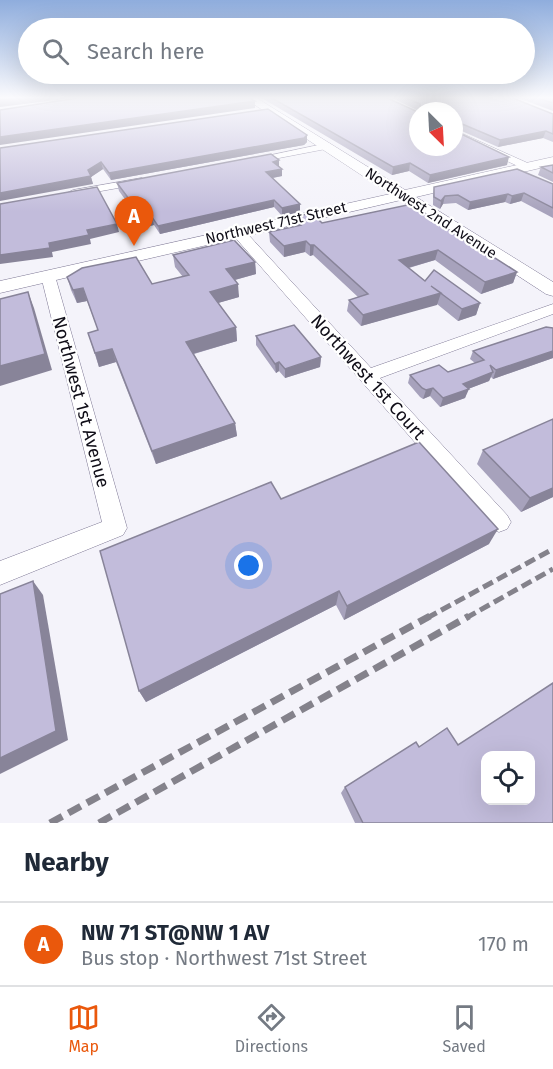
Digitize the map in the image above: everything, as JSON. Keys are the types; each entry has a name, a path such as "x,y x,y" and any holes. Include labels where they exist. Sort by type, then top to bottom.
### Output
{"street":[{"name":"Northwest 2nd Avenue","path":"309,135 553,290"},
{"path":"463,138 521,168 537,180"},
{"path":"234,164 328,146"},
{"name":"Northwest 71st Street","path":"0,287 553,161"},
{"path":"58,196 152,179"},
{"name":"Northwest 1st Court","path":"238,232 499,522"},
{"name":"Northwest 1st Avenue","path":"0,573 115,528 48,276"},
{"path":"366,376 553,309"}],"building":[{"path":"87,135 307,135 304,138 109,173 101,162 88,170 91,176 0,193 0,148"},
{"path":"337,135 409,135 409,156 463,156 464,135 509,157 430,175 410,163 393,167"},
{"path":"489,135 523,135 500,140"},
{"path":"271,154 279,160 273,162 282,169 266,172 300,204 282,208 274,200 158,226 152,217 144,219 117,183"},
{"path":"553,165 553,173 541,167"},
{"path":"517,169 553,184 553,208 524,193 470,202 458,195 445,196 441,201 434,197 434,187"},
{"path":"97,187 117,224 87,230 89,235 49,243 50,248 0,255 0,204"},
{"path":"412,204 488,257 492,256 517,272 485,282 438,250 399,260 425,281 434,270 480,303 462,309 441,293 363,315 349,300 368,294 314,245 306,241 284,246 269,232 301,225 293,217 312,213 322,223"},
{"path":"234,240 255,262 226,269 238,284 210,292 236,327 186,342 235,423 152,451 112,349 95,353 88,333 98,330 83,288 73,290 67,277 82,268 136,257 152,284 189,275 173,255"},
{"path":"28,292 45,354 0,366 0,299"},
{"path":"294,325 321,357 285,369 279,362 275,364 256,336"},
{"path":"546,327 553,328 553,351 496,370 490,365 493,372 463,384 469,389 443,398 433,388 426,390 422,388 410,375 439,365 448,372 484,360 473,351"},
{"path":"553,419 553,488 530,498 483,450"},
{"path":"419,442 498,529 347,606 339,591 139,691 100,551 271,482 281,499"},
{"path":"33,581 56,731 0,758 0,594"},
{"path":"553,683 553,823 363,823 345,787 416,742 419,747 447,728 458,745"}],"railway":[{"path":"427,618 553,549"},
{"path":"466,618 553,569"},
{"path":"50,823 430,616"},
{"path":"99,823 469,616"}],"place":[{"name":"NW 71 ST@NW 1 AV","path":"134,246"}]}
